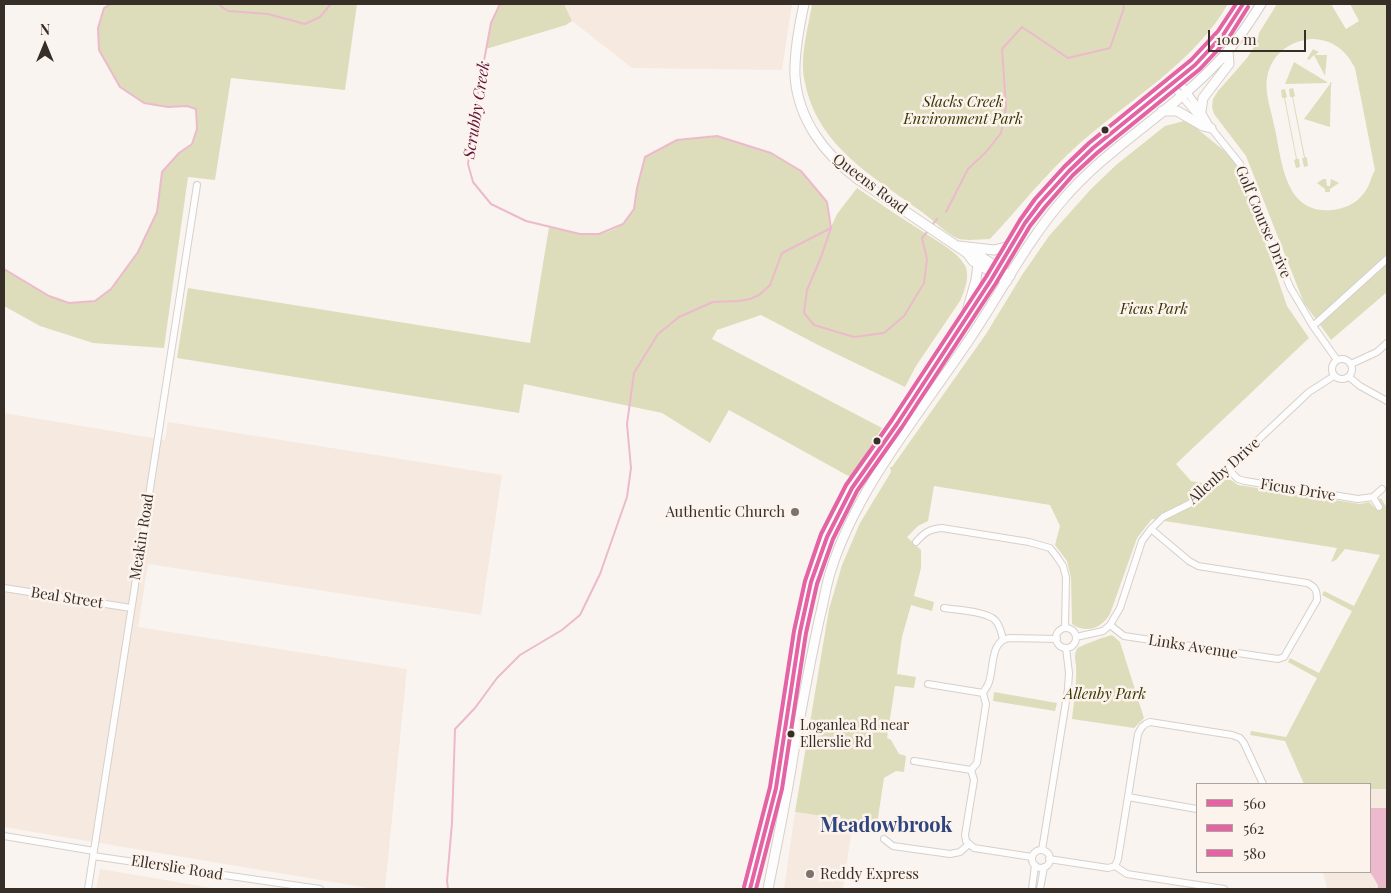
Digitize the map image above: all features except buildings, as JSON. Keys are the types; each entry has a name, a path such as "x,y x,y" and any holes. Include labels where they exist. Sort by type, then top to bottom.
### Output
{"main road":[{"name":"Queens Road","path":"804,4 796,52 795,76 805,117 824,148 843,168 947,238 967,253 973,261 996,270"},
{"path":"750,889 776,788 800,632 811,582 818,559 836,517 852,488 897,424 1010,246 1040,203 1093,148 1175,82 1210,50 1232,22 1243,4"},
{"path":"768,889 811,658 830,572 847,529 882,468 965,346 1035,236 1063,199 1102,161 1208,73 1245,29 1260,4"},
{"path":"1201,111 1203,98 1229,64 1228,51"},
{"path":"1162,112 1178,111 1204,126 1209,125"},
{"path":"956,245 994,250 1010,246"},
{"name":"Queens Road","path":"967,253 978,254 1008,278"},
{"path":"965,318 976,283 978,264"}],"street":[{"name":"Golf Course Drive","path":"1175,82 1201,111 1209,125 1240,164 1290,287 1313,326 1337,360"},
{"name":"Golf Course Drive","path":"1184,93 1199,117 1209,125"},
{"name":"Meakin Road","path":"88,889 197,184"},
{"path":"1313,326 1387,259"},
{"path":"1351,364 1377,352 1387,343"},
{"path":"1337,360 1346,360 1351,364 1352,371 1349,377 1343,380 1334,376 1332,367 1337,360"},
{"name":"Allenby Drive","path":"1110,626 1120,608 1142,541 1151,528 1163,517 1191,503 1309,392 1334,376"},
{"path":"1349,377 1360,386 1387,401"},
{"name":"Ficus Drive","path":"1228,469 1238,479 1244,481 1358,499 1373,497"},
{"path":"1379,507 1373,497 1382,489"},
{"path":"916,542 925,532 932,528 942,528 1042,544 1050,548 1060,562 1066,577 1065,628"},
{"name":"Links Avenue","path":"1110,626 1124,636 1278,659 1284,657 1317,600 1316,590 1307,583 1198,566 1188,561 1151,528"},
{"name":"Beal Street","path":"4,588 131,608"},
{"path":"944,608 986,615 994,619 999,625 1003,639"},
{"path":"1076,637 1103,631 1110,626"},
{"path":"1065,628 1074,631 1076,637 1072,646 1066,648 1059,644 1057,639 1058,633 1065,628"},
{"path":"970,770 977,763 986,704 983,693 989,684 996,647 1003,639 1057,639"},
{"path":"1042,850 1068,689 1069,673 1066,648"},
{"path":"928,684 983,693"},
{"path":"1115,866 1118,859 1138,734 1145,723 1150,722 1196,729 1240,738 1263,783"},
{"path":"914,761 970,770"},
{"path":"970,770 974,780 965,835 966,841 974,848 1032,857"},
{"path":"1128,797 1196,808"},
{"name":"Ellerslie Road","path":"4,836 93,853 318,889"},
{"path":"884,839 893,846 950,854 960,852 969,844"},
{"path":"1032,889 1035,865 1032,857 1034,852 1042,850 1048,854 1050,859"},
{"path":"1050,859 1108,868 1115,866 1127,874 1224,889"},
{"path":"1040,889 1044,867 1050,859"},
{"path":"1035,865 1044,867"}],"shaded area":[{"path":"564,4 792,4 782,70 632,68 572,21"},
{"path":"4,413 165,440 168,422 502,475 481,615 148,564 138,627 407,669 385,889 374,889 4,827"},
{"path":"1371,789 1387,789 1387,889 1327,889 1323,873 1371,873"},
{"path":"1371,808 1387,808 1387,889 1378,889 1378,885 1371,873"},
{"path":"795,812 853,821 843,889 784,889"},
{"path":"100,869 218,889 96,889"}],"green space":[{"path":"111,4 357,4 345,90 231,78 215,180 188,177 164,348 93,343 40,326 4,306 4,269 49,296 69,303 95,301 111,289 138,252 157,212 162,172 179,153 192,144 197,129 196,109 187,106 168,107 144,103 120,87 99,50 98,28 104,8"},
{"path":"500,4 564,4 572,21 566,25 486,49 491,23"},
{"name":"Slacks Creek Environment Park","path":"812,4 1228,4 1214,25 1179,63 1067,155 990,239 970,240 959,239 951,235 867,173 835,143 822,125 812,105 803,73 805,44"},
{"path":"1277,4 1331,4 1346,29 1359,21 1350,4 1387,4 1387,292 1331,340 1304,303 1246,156 1214,114 1212,107 1213,99 1218,91 1247,58 1257,42 1259,33","holes":["1313,39 1327,41 1338,47 1355,68 1375,170 1361,197 1345,207 1331,210 1316,209 1304,204 1295,195 1288,183 1280,156 1268,101 1267,87 1268,73 1279,53 1298,42"]},
{"path":"1313,49 1319,52 1315,55 1327,55 1325,76 1314,55 1309,60 1307,59"},
{"path":"1294,62 1327,82 1327,83 1285,84"},
{"path":"1330,82 1332,83 1330,127 1304,119 1330,84"},
{"path":"1293,88 1295,96 1293,97 1305,157 1307,158 1308,166 1304,167 1302,158 1304,158 1292,97 1290,97 1289,89"},
{"path":"1285,89 1287,97 1285,98 1297,159 1299,159 1300,167 1296,168 1294,160 1296,159 1284,98 1282,98 1281,90"},
{"name":"Ficus Park","path":"1184,121 1190,123 1232,157 1244,181 1287,306 1309,338 1176,464 1191,481 1219,486 1225,480 1231,480 1238,485 1360,504 1369,502 1376,509 1381,506 1378,500 1381,498 1387,508 1387,789 1371,789 1371,783 1304,783 1285,741 1250,735 1251,731 1286,737 1317,678 1288,662 1290,658 1319,673 1352,611 1322,595 1324,591 1354,606 1380,555 1345,549 1336,560 1331,562 1337,548 1152,519 1137,538 1107,619 1098,626 1083,629 1072,624 1071,578 1067,561 1055,545 1060,526 1050,505 934,486 928,521 918,526 907,537 921,550 921,568 914,596 934,602 932,611 911,605 902,637 897,674 916,677 914,688 895,686 887,738 891,740 899,754 906,756 904,772 896,771 884,778 877,824 795,812 829,609 842,565 860,523 891,472 890,467 892,467 986,334 1022,275 1049,236 1091,189 1116,165 1165,126"},
{"path":"717,136 771,153 801,171 827,202 831,227 837,214 857,188 948,248 961,260 966,268 966,282 960,301 916,366 905,387 761,315 717,330 712,339 882,428 852,478 729,410 710,443 662,413 524,384 519,413 177,358 188,288 530,343 549,227 584,234 606,232 616,228 625,221 633,210 645,157 677,140"},
{"path":"1326,179 1327,186 1330,186 1331,179 1339,183 1330,189 1330,192 1325,192 1325,189 1317,183"},
{"name":"Allenby Park","path":"1112,635 1120,642 1144,718 1134,728 1072,719 1076,685 1076,651 1082,646"},
{"path":"994,692 1057,703 1055,711 993,701"}],"waterway":[{"name":"Scrubby Creek","path":"4,269 49,296 69,303 95,301 111,289 138,252 157,212 162,172 179,153 192,144 197,129 196,109 187,106 168,107 144,103 120,87 99,50 98,28 104,8 111,4"},
{"name":"Scrubby Creek","path":"218,4 228,11 268,14 305,24 320,17 331,4"},
{"name":"Scrubby Creek","path":"500,4 491,23 478,93 468,164 473,182 491,204 526,221 580,234 599,234 623,224 634,209 645,157 677,140 717,136 771,153 801,171 827,202 831,228 807,290 804,313 814,325 854,337 884,333 904,316 924,283 927,259 922,238 928,231"},
{"name":"Scrubby Creek","path":"946,212 968,169 986,152 1001,133 1006,107 1002,49 1022,27 1068,58 1110,48 1124,8 1123,4"},
{"name":"Scrubby Creek","path":"932,225 937,219"},
{"path":"448,889 455,729 475,708 497,678 520,655 562,630 580,615 600,574 627,497 631,468 627,424 634,373 658,334 679,317 713,302 738,301 759,295 770,285 782,253 831,228"}],"transit line":[{"name":"580","path":"744,887 770,787 794,631 805,581 821,534 846,485 892,420 1035,199 1089,143 1191,60 1218,31 1236,4"},
{"name":"560","path":"750,889 776,788 800,632 811,582 827,537 852,488 897,424 991,280 1025,223 1040,203 1093,148 1195,65 1223,35 1243,4"},
{"name":"562","path":"756,889 782,789 806,633 817,584 833,539 857,491 902,427 996,283 1030,226 1045,207 1073,175 1097,153 1200,69 1228,39 1248,7"}],"place":[{"name":"Authentic Church","path":"795,512"},
{"name":"Loganlea Rd near Ellerslie Rd","path":"791,734"},
{"name":"Reddy Express","path":"810,874"}],"district":[{"name":"Meadowbrook","path":"886,826"}]}
